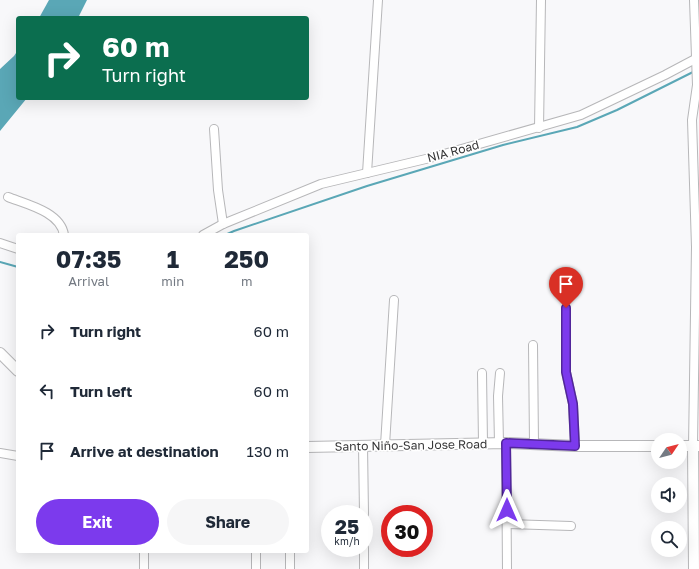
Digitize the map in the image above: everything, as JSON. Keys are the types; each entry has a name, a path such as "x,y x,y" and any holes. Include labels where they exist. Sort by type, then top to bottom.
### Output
{"main road":[{"path":"0,352 16,369"},
{"name":"Santo Niño-San Jose Road","path":"309,447 483,443 575,446 651,446"},
{"path":"696,446 696,566"}],"street":[{"path":"367,173 373,99 378,0"},
{"path":"539,128 541,0"},
{"path":"694,0 697,58 697,92 692,120 696,247 696,446"},
{"name":"NIA Road","path":"207,233 223,224 321,184 430,158 539,128 597,109 697,58"},
{"path":"214,129 217,177 223,224"},
{"path":"8,197 49,214 58,221 64,233"},
{"path":"0,243 16,248"},
{"path":"385,445 394,300"},
{"path":"566,308 566,372 573,404 575,446"},
{"path":"533,345 534,444"},
{"path":"482,373 483,443"},
{"path":"500,373 498,396 503,443 507,524 507,569"},
{"path":"363,445 364,505"},
{"path":"0,453 16,456"},
{"path":"507,524 571,526"},
{"path":"144,553 144,569"},
{"path":"256,553 256,569"},
{"path":"290,553 290,569"},
{"path":"364,557 364,569"}],"water":[{"path":"49,0 87,0 79,16 40,16"},
{"path":"16,53 16,100 25,100 0,131 0,69"}],"waterway":[{"path":"230,233 367,186 503,145 577,127 617,110 693,72"},
{"path":"0,262 16,266"}],"route":[{"path":"507,510 506,443 575,446 573,404 566,372 566,308"}]}
